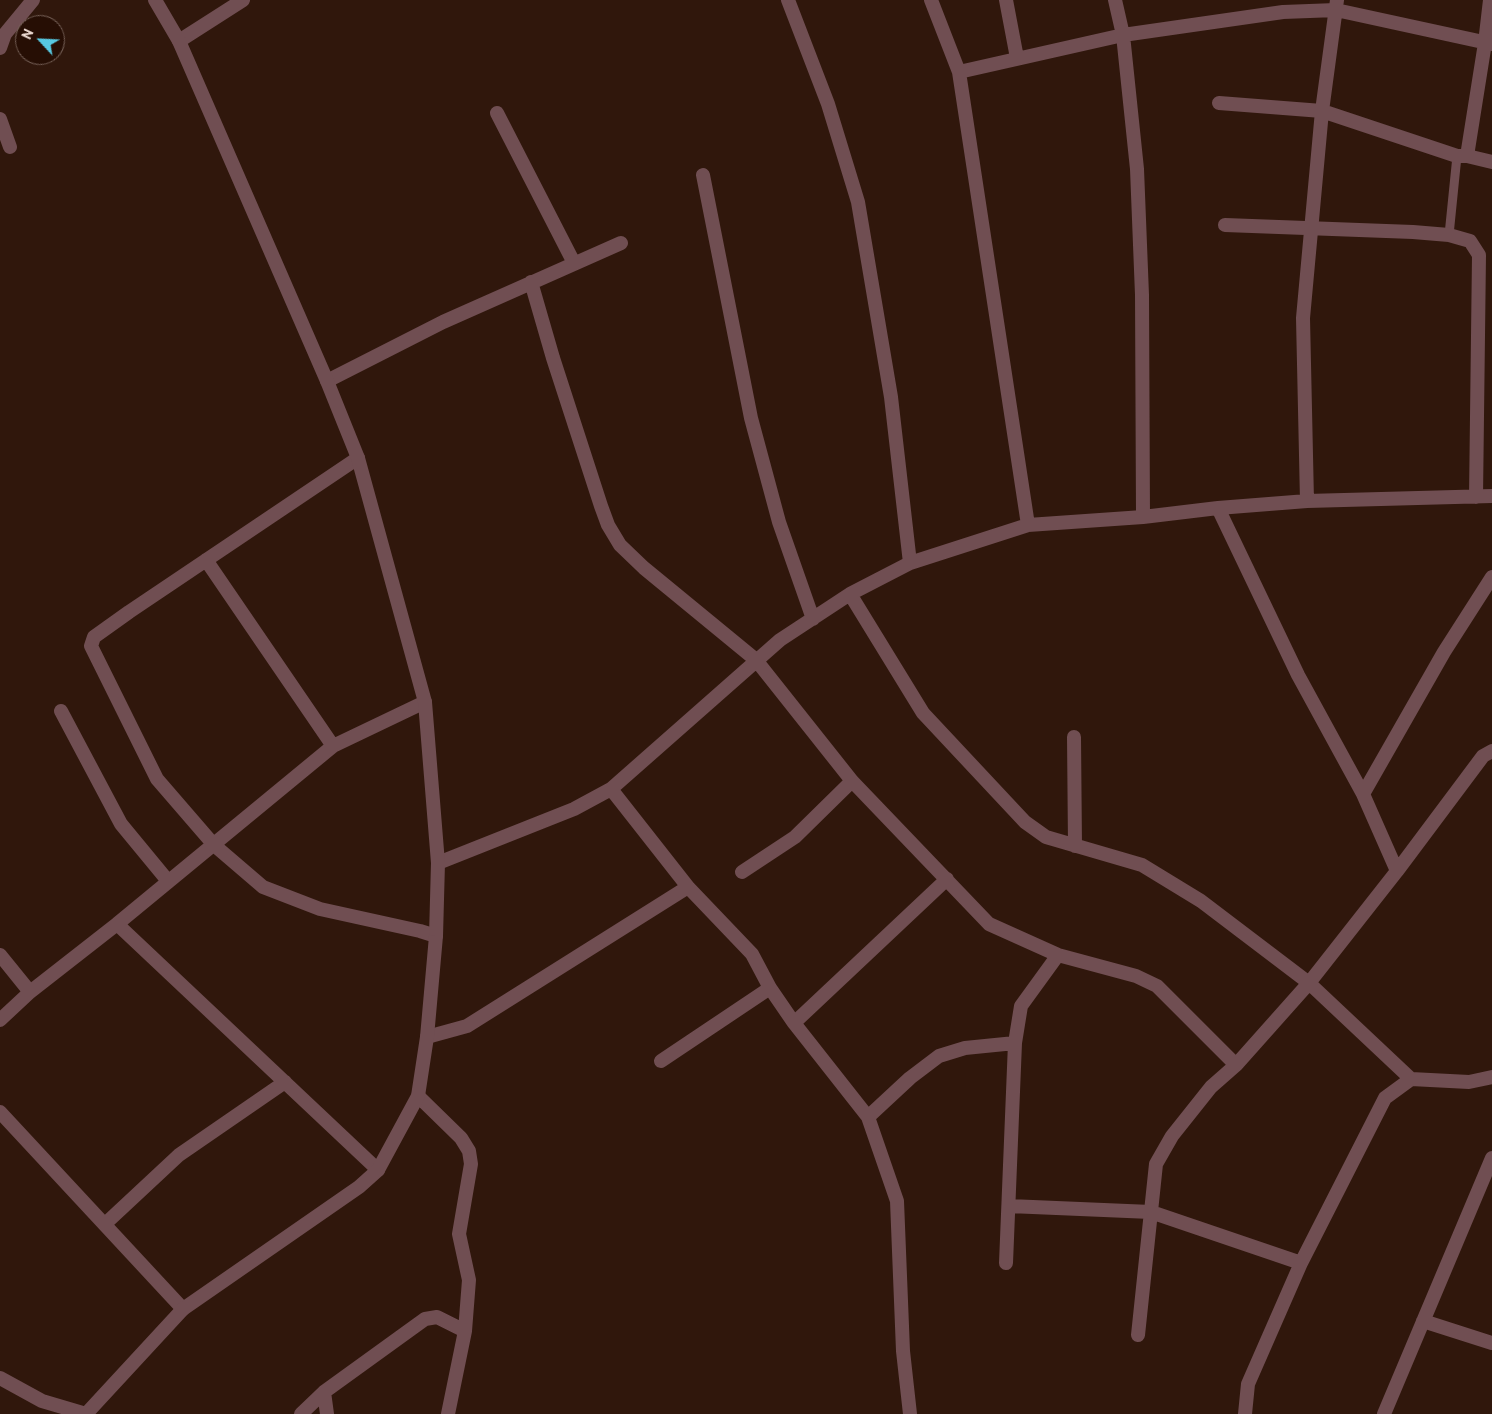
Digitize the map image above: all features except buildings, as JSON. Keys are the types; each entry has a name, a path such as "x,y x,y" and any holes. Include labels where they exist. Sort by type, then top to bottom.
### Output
{"street":[{"path":"0,48 3,34 32,0"},
{"path":"0,1378 42,1401 86,1414 183,1309 359,1187 378,1170 418,1096 426,1037 436,936 438,863 424,702 358,458 327,381 179,41 155,0"},
{"path":"179,41 243,0"},
{"path":"788,0 828,104 858,202 891,397 910,563"},
{"path":"931,0 959,72 1028,525"},
{"path":"1006,0 1017,58"},
{"path":"1116,0 1123,35 1137,169 1142,295 1143,517"},
{"path":"1462,156 1489,44 1490,0"},
{"path":"959,72 1123,35 1337,5 1489,44"},
{"path":"1307,501 1303,318 1322,111 1337,5"},
{"path":"1219,103 1322,111 1462,156 1492,162"},
{"path":"497,113 574,264"},
{"path":"0,119 10,147"},
{"path":"703,175 751,418 779,522 813,619"},
{"path":"1225,225 1413,232 1449,235 1470,241 1480,255 1476,497"},
{"path":"327,381 443,322 620,243"},
{"path":"531,282 553,358 601,506 608,525 620,545 644,568 756,660 852,781 989,924 1058,955 1136,976 1157,986 1236,1065"},
{"path":"358,458 94,637 91,646 157,779 214,845 263,887 320,909 436,936"},
{"path":"438,863 574,809 611,789 780,640 850,594 910,563 1028,525 1143,517 1218,508 1307,501 1492,496"},
{"path":"1218,508 1298,675 1363,794 1397,871"},
{"path":"206,560 333,746"},
{"path":"1363,794 1444,652 1492,577"},
{"path":"850,594 923,713 1025,822 1046,838 1142,864 1201,901 1309,983 1411,1080"},
{"path":"0,1020 30,992 117,924 333,746 424,702"},
{"path":"61,712 121,824 168,881"},
{"path":"1074,737 1075,846"},
{"path":"1138,1336 1156,1164 1172,1136 1211,1087 1236,1065 1277,1016 1309,983 1397,871 1483,756 1492,751"},
{"path":"742,872 795,837 852,781"},
{"path":"611,789 688,887 752,954 770,988 794,1023 868,1117 897,1202 903,1350 910,1414"},
{"path":"794,1023 947,879"},
{"path":"426,1037 467,1026 688,887"},
{"path":"117,924 378,1170"},
{"path":"0,955 30,992"},
{"path":"1006,1263 1015,1043 1021,1006 1058,955"},
{"path":"662,1061 770,988"},
{"path":"868,1117 910,1078 939,1056 965,1048 1015,1043"},
{"path":"1245,1414 1248,1384 1301,1264 1386,1098 1411,1080 1469,1082 1492,1077"},
{"path":"105,1224 180,1155 285,1082"},
{"path":"418,1096 461,1138 469,1151 470,1164 459,1234 469,1280 465,1331 448,1414"},
{"path":"0,1112 183,1309"},
{"path":"1384,1414 1492,1158"},
{"path":"1009,1206 1151,1212 1301,1264"},
{"path":"301,1414 324,1392 424,1319 437,1317 465,1331"},
{"path":"1423,1321 1492,1343"},
{"path":"324,1392 327,1414"}],"lane":[{"path":"1449,235 1462,156"}]}
